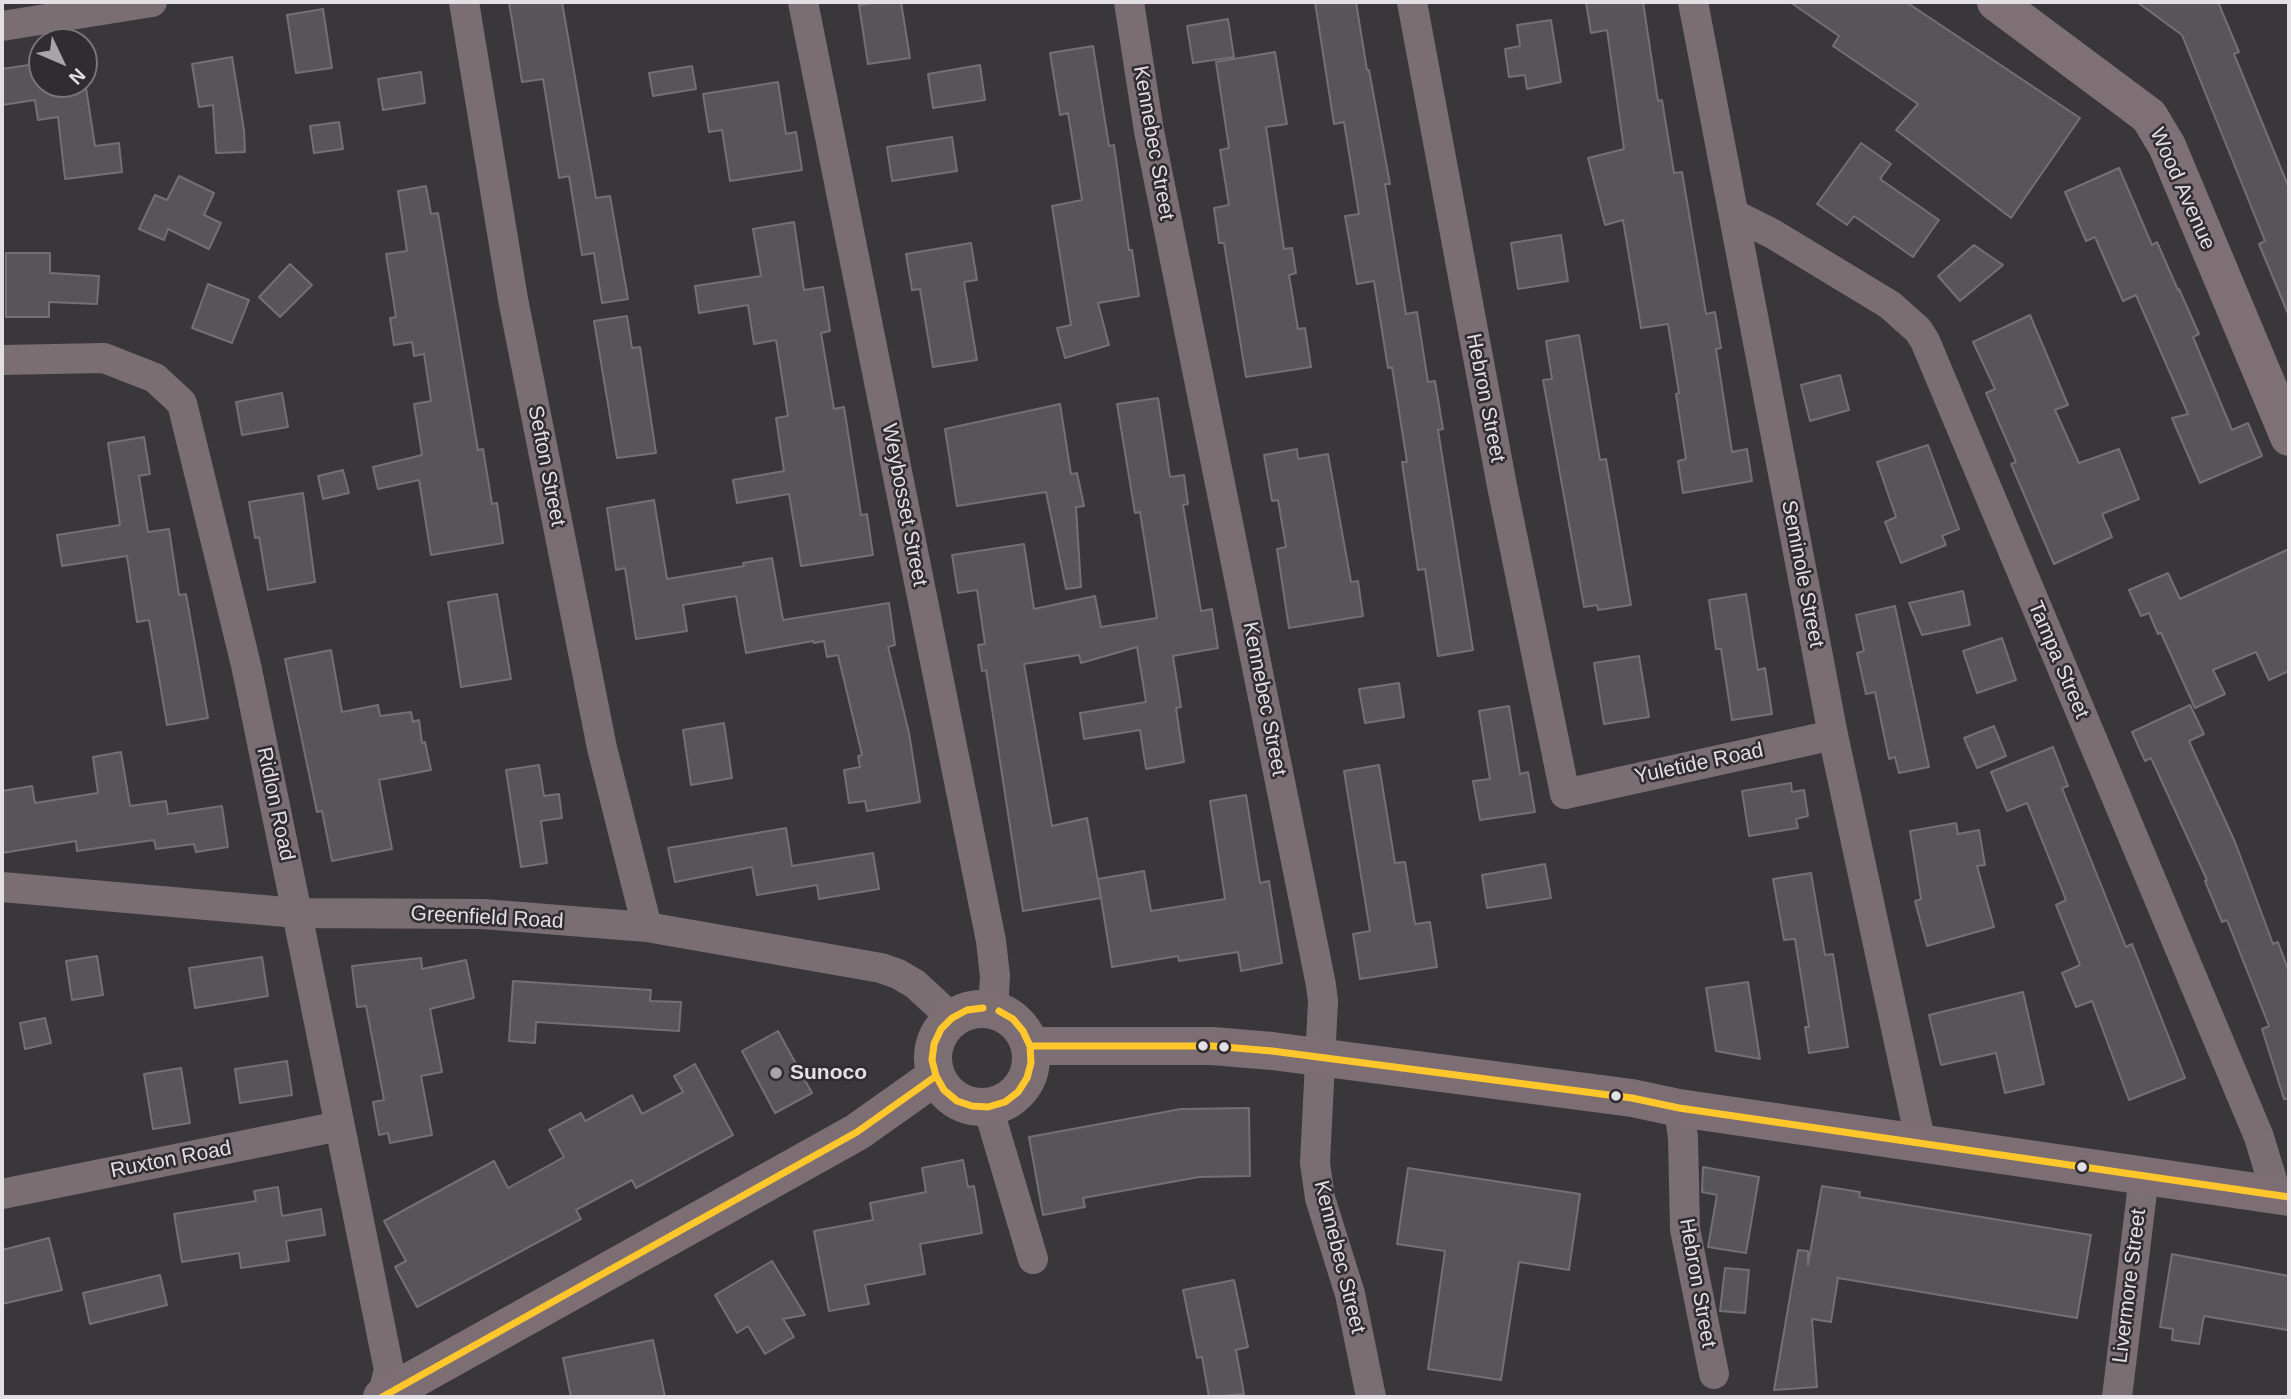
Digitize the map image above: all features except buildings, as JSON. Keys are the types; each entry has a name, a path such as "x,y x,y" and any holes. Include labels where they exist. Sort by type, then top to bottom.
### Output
{"main road":[{"name":"Wood Avenue","path":"1996,2 2148,116 2167,146 2289,437"},
{"path":"967,1010 993,1010 1013,1019 1023,1031 1030,1046 1031,1062 1027,1078 1018,1092 1004,1102 989,1107 972,1106 957,1101 944,1090 936,1076 932,1060 934,1044 941,1030 952,1018 967,1010"},
{"path":"1030,1046 1212,1046 1320,1057 1632,1098 1679,1108 2280,1195"},
{"path":"382,1397 857,1132 936,1076"}],"street":[{"path":"2,26 152,2"},
{"name":"Sefton Street","path":"464,2 513,299 602,748 647,927"},
{"name":"Weybosset Street","path":"803,2 990,941 995,976 993,1010"},
{"name":"Kennebec Street","path":"1129,2 1152,145 1321,985 1323,1001 1315,1163 1320,1198 1350,1294 1371,1397"},
{"name":"Hebron Street","path":"1412,2 1502,486 1565,794"},
{"name":"Seminole Street","path":"1693,2 1833,735 1921,1144"},
{"name":"Tampa Street","path":"1735,215 1773,234 1889,305 1919,330 2259,1138 2272,1180 2280,1195"},
{"name":"Ridlon Road","path":"2,360 104,359 155,378 182,403 246,665 340,1126 389,1370 382,1397"},
{"name":"Yuletide Road","path":"1565,794 1833,735"},
{"name":"Greenfield Road","path":"2,887 297,913 483,914 647,927 881,968 915,984 952,1018"},
{"path":"989,1107 1033,1259"},
{"name":"Hebron Street","path":"1679,1108 1683,1138 1685,1229 1714,1374"},
{"name":"Ruxton Road","path":"2,1194 340,1126"},
{"name":"Livermore Street","path":"2117,1397 2144,1176"}],"transit line":[{"path":"983,1008 967,1010 952,1018 941,1029 934,1044 932,1060 936,1076 944,1090 957,1101 972,1106 988,1107 1005,1102 1018,1092 1027,1078 1031,1063 1030,1046 1013,1019 999,1011"},
{"path":"1030,1046 1212,1046 1272,1051 1632,1098 1679,1108 2289,1197"},
{"path":"382,1397 857,1132 936,1076"}],"place":[{"name":"Sunoco","path":"776,1073"}]}
